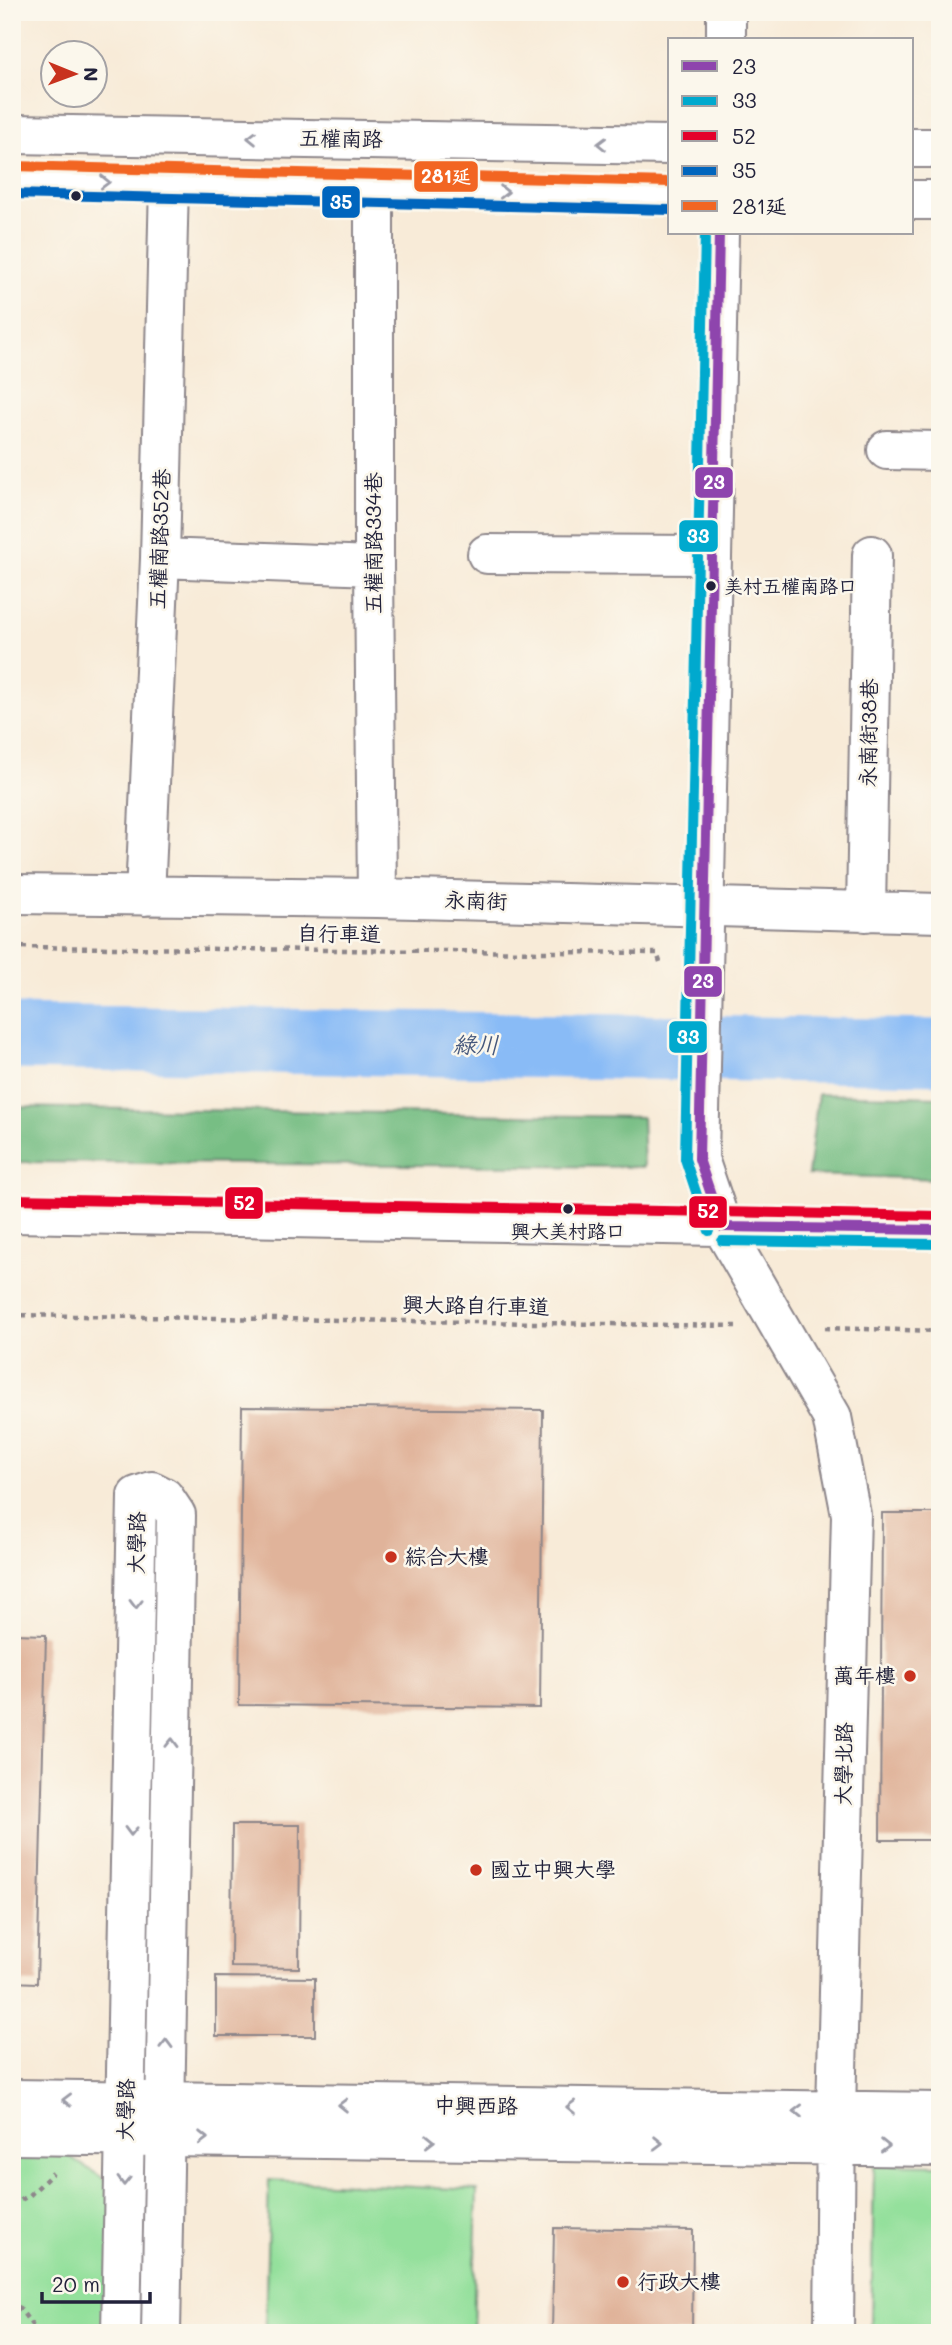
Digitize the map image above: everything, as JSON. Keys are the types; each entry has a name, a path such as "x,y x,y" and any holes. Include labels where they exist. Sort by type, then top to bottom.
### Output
{"street":[{"path":"726,12 726,38"},
{"name":"五權南路","path":"12,134 668,145"},
{"path":"914,148 940,148"},
{"path":"12,180 668,196"},
{"name":"五權南路352巷","path":"145,895 160,558 169,183"},
{"name":"五權南路334巷","path":"374,188 377,898"},
{"path":"914,200 940,200"},
{"name":"大學北路","path":"719,234 699,1159 722,1227 832,1417 851,1516 835,2128 834,2333"},
{"path":"887,450 940,451"},
{"path":"487,554 712,555"},
{"name":"永南街38巷","path":"866,912 872,555"},
{"path":"160,558 374,566"},
{"name":"永南街","path":"12,894 377,898 940,913"},
{"path":"12,1213 940,1230"},
{"name":"大學路","path":"121,2333 137,1496 152,1491 163,1497 176,1515 161,2333"},
{"name":"中興西路","path":"12,2099 126,2119 165,2120 835,2128 940,2112"},
{"name":"中興西路","path":"12,2135 126,2119"},
{"name":"中興西路","path":"835,2128 940,2147"}],"path":[{"name":"自行車道","path":"12,947 657,953 660,962"},
{"name":"興大路自行車道","path":"12,1315 940,1331"},
{"path":"12,2298 38,2333"}],"green space":[{"path":"818,1094 940,1097 940,1179 808,1175"},
{"path":"12,1107 642,1117 644,1167 12,1162"},
{"path":"12,2152 64,2153 120,2189 118,2333 12,2333"},
{"path":"874,2164 940,2165 940,2333 871,2333"},
{"path":"269,2180 477,2190 473,2333 265,2333"}],"building":[{"name":"綜合大樓","path":"242,1407 543,1410 540,1708 239,1705"},
{"name":"萬年樓","path":"882,1513 940,1513 940,1840 880,1840"},
{"path":"12,1634 46,1635 37,1983 12,1982"},
{"path":"232,1825 300,1825 299,1968 231,1967"},
{"path":"216,1977 315,1978 315,2036 216,2036"},
{"name":"行政大樓","path":"554,2228 693,2230 692,2333 552,2333"}],"waterway":[{"name":"綠川","path":"12,1037 940,1052"}],"transit line":[{"name":"281延","path":"12,166 668,182"},
{"name":"35","path":"12,194 668,210"},
{"name":"33","path":"705,234 685,1159 709,1231"},
{"name":"23","path":"719,234 699,1159 722,1227"},
{"name":"52","path":"12,1199 940,1216"},
{"name":"23","path":"722,1227 940,1230"},
{"name":"33","path":"722,1241 940,1244"}],"place":[{"name":"美村五權南路口","path":"711,586"},
{"name":"興大美村路口","path":"568,1209"},
{"name":"綜合大樓","path":"391,1557"},
{"name":"萬年樓","path":"910,1676"},
{"name":"國立中興大學","path":"476,1870"},
{"name":"行政大樓","path":"623,2282"}]}
